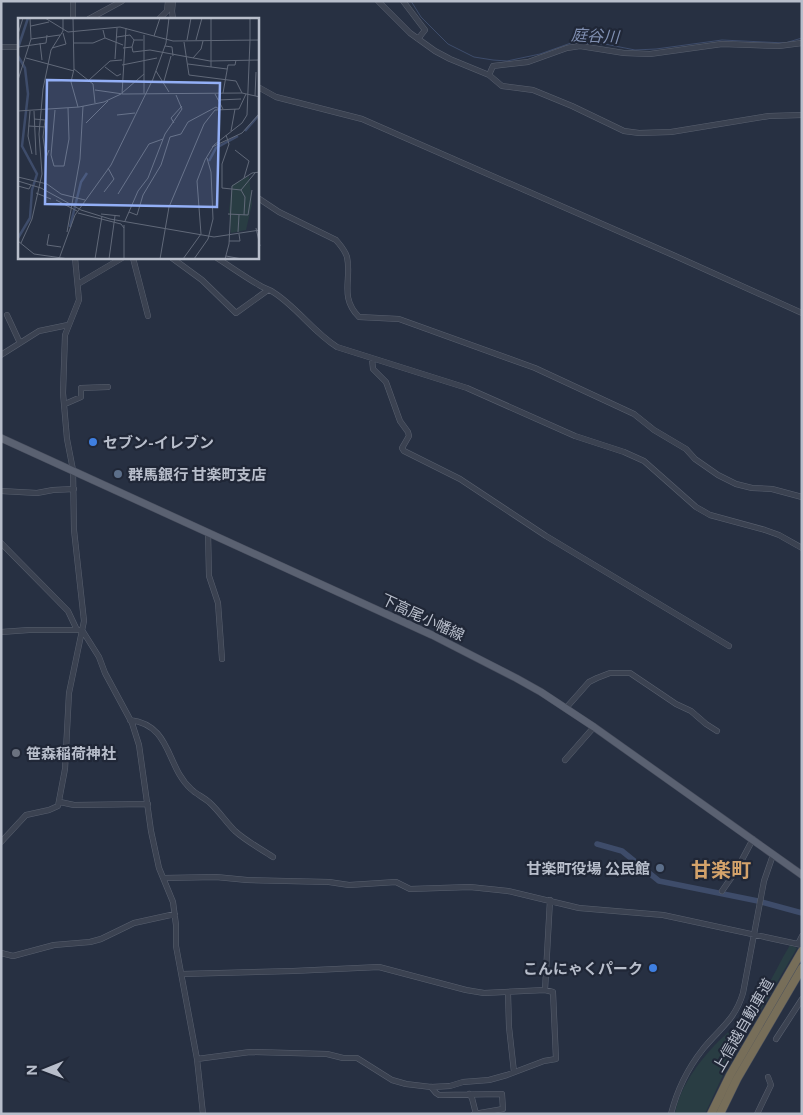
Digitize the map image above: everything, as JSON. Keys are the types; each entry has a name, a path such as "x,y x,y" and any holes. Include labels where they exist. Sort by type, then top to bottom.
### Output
{"highway":[{"name":"上信越自動車道","path":"711,1114 800,947"},
{"name":"上信越自動車道","path":"720,1114 737,1079 802,968"}],"main road":[{"name":"下高尾小幡線","path":"1,438 432,635 541,692 594,727 802,875"}],"street":[{"path":"72,1 73,18"},
{"path":"90,18 113,4 122,1"},
{"path":"160,18 167,10 168,1"},
{"path":"172,1 173,18"},
{"path":"378,1 402,26 418,39 450,59 489,75 502,86 533,90 620,129 634,133 671,132 769,116 802,115"},
{"path":"403,1 425,30 418,39"},
{"path":"489,75 493,66 528,62 577,46 589,46 624,53 650,54 722,44 769,46 802,43"},
{"path":"1,47 18,47"},
{"path":"259,88 276,97 362,119 802,313"},
{"path":"259,199 279,212 336,240 347,258 350,306 359,317 399,319 535,368 634,414 654,430 686,448 701,464 724,478 752,488 772,489 802,497"},
{"path":"1,842 26,815 58,806 65,769 69,694 84,608 74,530 73,470 65,404 65,334 79,300 75,259"},
{"path":"78,284 120,259"},
{"path":"133,259 148,316"},
{"path":"173,259 202,280 236,313 268,290"},
{"path":"219,259 288,304 325,340 337,347 467,388 575,436 624,452 644,462 696,507 710,515 765,530 802,548"},
{"path":"6,315 20,342"},
{"path":"1,355 39,331 68,325"},
{"path":"372,358 373,370 386,382 400,421 408,432 409,436 402,448 404,451 460,479 546,536 729,646"},
{"path":"65,404 81,397 81,388 108,387"},
{"path":"1,491 37,494 53,490 74,489"},
{"path":"208,532 209,576 218,604 222,659"},
{"path":"1,543 63,606 74,621 99,658 130,720 139,745 158,868 173,902 176,946 197,1059 203,1114"},
{"path":"1,632 80,630"},
{"path":"566,708 589,682 610,673 630,673 676,704 691,711 717,731"},
{"path":"130,720 141,722 153,728 190,788 209,802 235,831 273,857"},
{"path":"565,760 594,727"},
{"path":"60,802 83,805 148,804"},
{"path":"722,892 753,839"},
{"path":"671,1114 680,1086 699,1054 731,1020 739,1007 744,993 764,881 773,855"},
{"path":"164,878 216,877 246,880 329,882 348,886 396,882 410,889 470,887 508,890 579,908 663,916 754,934 800,947 802,936"},
{"path":"545,990 550,900"},
{"path":"1,953 13,956 54,945 95,941 134,923 175,914"},
{"path":"182,974 293,971 379,966 466,990 484,993 545,990 553,992 556,1059 544,1061 489,1080 431,1087 406,1084 392,1080 358,1058 343,1058 306,1052 250,1052 197,1059"},
{"path":"508,993 508,1027 514,1072"},
{"path":"776,1039 802,999"},
{"path":"757,1114 771,1086 768,1077"},
{"path":"431,1087 439,1095 469,1094 502,1094 503,1109 476,1114 472,1098 469,1094"}],"shaded area":[{"path":"790,945 797,948 724,1073 705,1114 675,1114 682,1093 693,1072 715,1045 754,1007 767,988"}],"waterway":[{"name":"庭谷川","path":"411,1 421,17 448,44 474,57 493,60 507,61 540,54 571,43 605,44 635,50 722,40 785,43 802,38"},
{"path":"597,844 622,851 659,881 758,901 802,913"}],"place":[{"name":"セブン-イレブン","path":"93,442"},
{"name":"群馬銀行 甘楽町支店","path":"118,474"},
{"name":"笹森稲荷神社","path":"16,753"},
{"name":"甘楽町役場 公民館","path":"660,868"},
{"name":"こんにゃくパーク","path":"653,968"}],"district":[{"name":"甘楽町","path":"721,870"}]}
